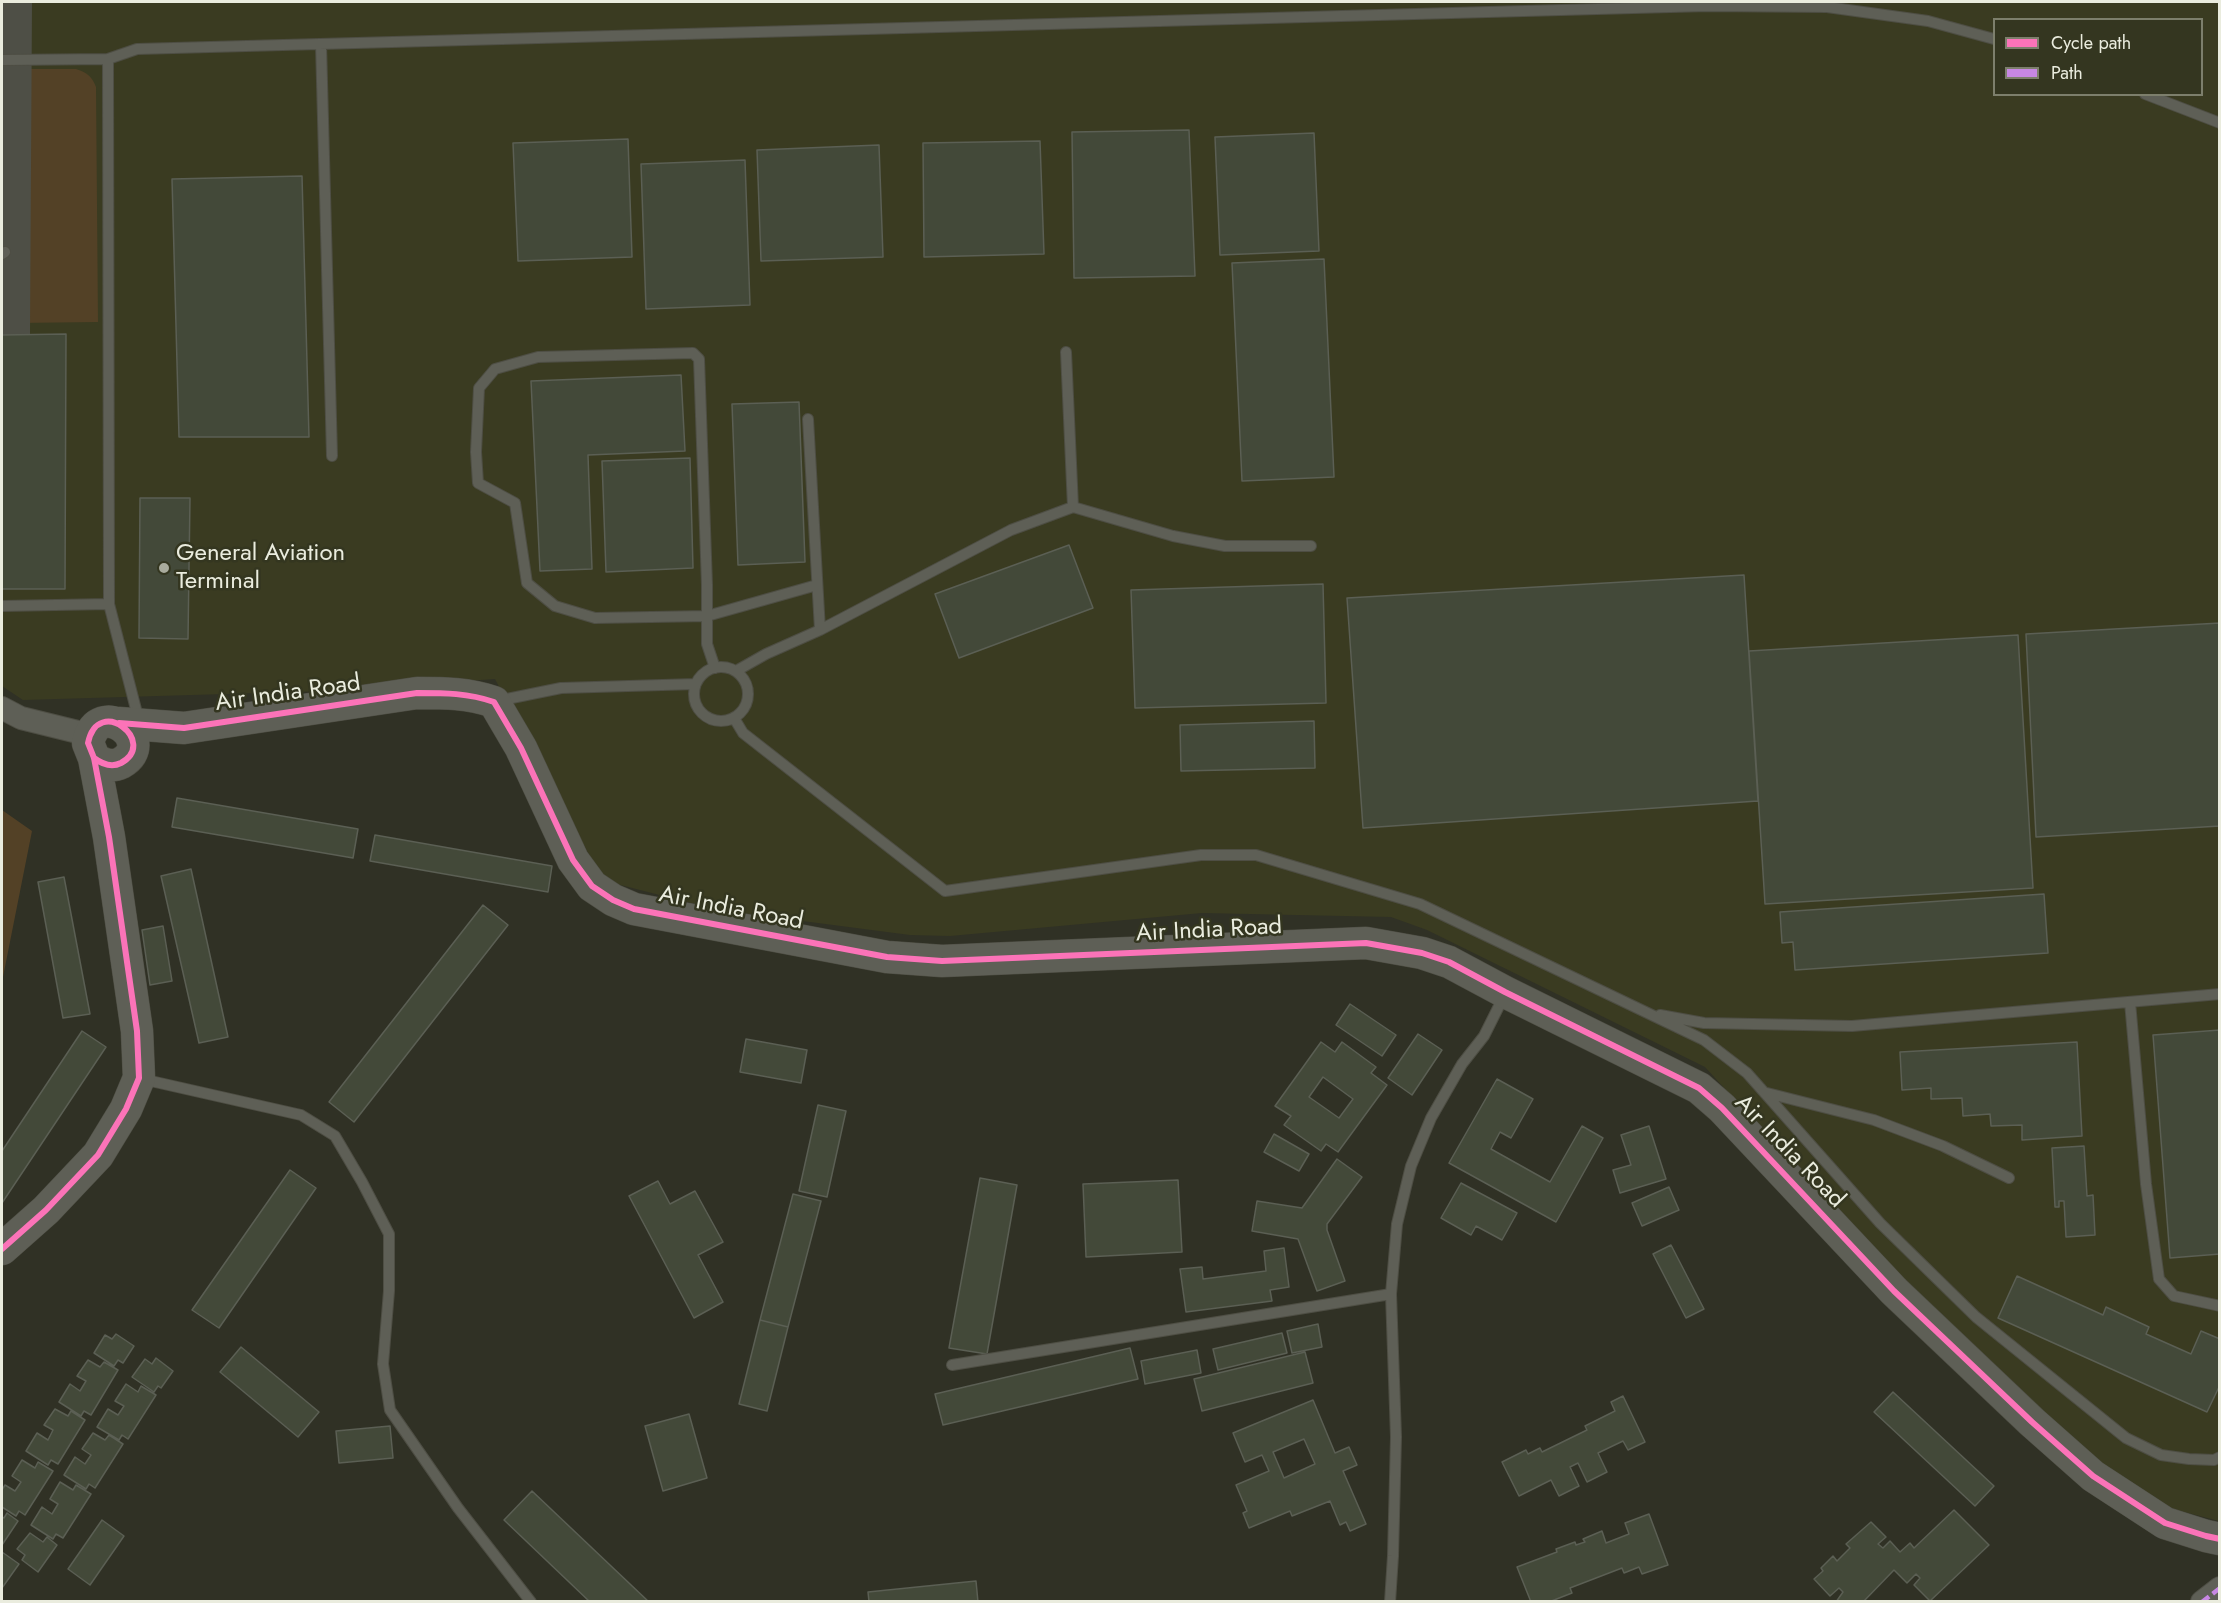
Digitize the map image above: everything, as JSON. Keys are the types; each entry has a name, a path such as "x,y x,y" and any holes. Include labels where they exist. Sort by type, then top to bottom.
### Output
{"street":[{"name":"Air India Road","path":"183,728 112,722 99,725 107,754 183,728 417,693 474,695 494,702 521,748 573,860 592,886 613,900 634,909 887,957 942,961 1366,943 1422,953 1449,962 1700,1088 1730,1116 1894,1291 2032,1422 2085,1468 2165,1523 2220,1539"},
{"path":"2,708 107,754 108,837 137,1030 139,1078 126,1109 98,1155 46,1210 2,1249"},
{"path":"2202,1602 2220,1588"}],"lane":[{"path":"2,60 108,59 137,49 1707,6 1827,7 1928,21 1993,38"},
{"path":"321,44 332,456"},
{"path":"108,59 109,604 129,724"},
{"path":"2150,96 2220,123"},
{"path":"1066,352 1073,507"},
{"path":"715,668 707,644 707,616 699,359 693,353 538,357 495,369 479,388 476,452 478,483 515,503 527,583 555,606 596,618 707,616 817,585"},
{"path":"808,419 820,630"},
{"path":"736,671 766,654 820,630 1011,530 1073,507 1173,536 1225,546 1311,546"},
{"path":"2,606 109,604"},
{"path":"725,667 736,671 745,680 748,695 742,711 734,718 723,721 702,713 697,706 694,694 696,684 705,672 725,667"},
{"path":"494,702 561,688 696,684"},
{"path":"734,718 743,733 945,891 1201,855 1256,855 1420,904 1704,1041 1747,1073 1880,1223 1984,1324 2126,1438 2161,1455 2214,1460 2220,1457"},
{"path":"1390,1602 1396,1437 1391,1294 1397,1224 1411,1166 1431,1118 1462,1064 1484,1036 1505,992"},
{"path":"1645,1012 1704,1023 1852,1026 2220,994"},
{"path":"2130,1002 2146,1184 2159,1279 2174,1296 2220,1306"},
{"path":"139,1078 301,1115 335,1136 389,1234 389,1291 383,1364 390,1410 458,1508 531,1602"},
{"path":"1766,1093 1874,1120 1943,1146 2009,1178"},
{"path":"952,1365 1391,1294"}],"shaded area":[{"path":"2,2 2219,2 2219,1521 2169,1508 2109,1475 1868,1245 1705,1067 1427,930 1391,917 1202,913 950,936 910,935 718,910 605,881 571,824 495,679 327,691 23,700 2,686"},
{"path":"19,69 76,69 89,76 96,87 98,322 16,323"},
{"path":"2,810 32,831 2,982"}],"building":[{"path":"1189,130 1195,276 1074,278 1072,132"},
{"path":"1314,133 1319,251 1220,255 1215,137"},
{"path":"628,139 632,257 518,261 513,143"},
{"path":"1040,141 1044,254 924,257 923,143"},
{"path":"879,145 883,257 761,261 757,150"},
{"path":"745,160 750,305 646,309 641,164"},
{"path":"302,176 309,437 179,437 172,179"},
{"path":"1324,259 1334,477 1242,481 1232,263"},
{"path":"66,334 65,589 2,589 2,335"},
{"path":"681,375 685,451 588,455 592,569 540,571 531,381"},
{"path":"799,402 805,562 738,565 732,404"},
{"path":"690,458 693,568 606,572 602,461"},
{"name":"General Aviation Terminal","path":"140,498 190,498 188,639 139,638"},
{"path":"1069,545 1093,608 959,658 935,594"},
{"path":"1744,575 1758,801 1363,828 1347,598"},
{"path":"1323,584 1326,703 1135,708 1131,590"},
{"path":"2220,623 2220,826 2036,837 2026,634"},
{"path":"2018,635 2033,888 1765,904 1749,651"},
{"path":"1314,721 1315,768 1181,771 1180,725"},
{"path":"177,798 358,829 353,858 172,827"},
{"path":"375,835 552,866 548,892 370,861"},
{"path":"191,869 228,1037 199,1043 161,876"},
{"path":"64,877 90,1014 63,1018 38,882"},
{"path":"2044,894 2048,953 1795,970 1793,942 1782,943 1780,912"},
{"path":"483,905 508,925 354,1122 329,1102"},
{"path":"163,926 172,981 150,985 142,930"},
{"path":"1350,1004 1396,1035 1382,1056 1336,1025"},
{"path":"2220,1030 2220,1254 2170,1258 2153,1035"},
{"path":"82,1031 106,1047 2,1203 2,1151"},
{"path":"1418,1034 1442,1050 1412,1095 1388,1078"},
{"path":"746,1039 807,1050 801,1083 740,1072"},
{"path":"1321,1042 1335,1052 1342,1042 1376,1067 1371,1073 1387,1085 1338,1152 1326,1144 1321,1151 1284,1125 1291,1116 1275,1106","holes":["1323,1077 1353,1099 1339,1118 1309,1097"]},
{"path":"2077,1042 2082,1136 2022,1140 2022,1125 1991,1126 1990,1114 1963,1116 1962,1098 1931,1099 1931,1088 1902,1090 1900,1052"},
{"path":"1497,1079 1533,1099 1511,1138 1500,1132 1491,1149 1550,1182 1582,1126 1603,1138 1556,1222 1449,1163"},
{"path":"818,1105 846,1111 827,1197 799,1191"},
{"path":"1649,1126 1666,1179 1620,1193 1613,1170 1631,1165 1621,1135"},
{"path":"1274,1134 1309,1154 1299,1171 1264,1152"},
{"path":"2084,1146 2087,1196 2093,1195 2095,1235 2066,1237 2064,1201 2059,1201 2059,1207 2055,1207 2052,1148"},
{"path":"1337,1159 1362,1177 1327,1224 1327,1230 1345,1281 1317,1291 1298,1239 1252,1231 1257,1201 1302,1208"},
{"path":"290,1170 316,1188 219,1328 192,1310"},
{"path":"980,1178 1017,1185 987,1354 949,1348"},
{"path":"1178,1180 1182,1252 1086,1257 1083,1184"},
{"path":"658,1181 670,1204 695,1191 723,1242 698,1255 723,1302 694,1318 629,1196"},
{"path":"1461,1183 1517,1213 1502,1240 1476,1226 1471,1235 1441,1218"},
{"path":"1669,1187 1679,1210 1642,1226 1632,1203"},
{"path":"793,1194 821,1201 788,1327 760,1320"},
{"path":"1671,1245 1704,1309 1686,1318 1653,1254"},
{"path":"1284,1248 1289,1287 1270,1290 1272,1301 1186,1312 1180,1269 1202,1267 1203,1279 1266,1271 1264,1251"},
{"path":"2017,1276 2103,1315 2106,1307 2149,1327 2146,1334 2191,1354 2201,1331 2220,1339 2220,1385 2207,1412 1998,1318"},
{"path":"760,1320 788,1327 767,1411 739,1404"},
{"path":"1318,1324 1322,1347 1292,1353 1287,1331"},
{"path":"1282,1333 1287,1353 1218,1370 1213,1349"},
{"path":"116,1334 134,1346 123,1363 118,1360 114,1366 94,1353 105,1335 112,1339"},
{"path":"241,1347 319,1412 298,1437 220,1372"},
{"path":"1130,1348 1138,1379 943,1425 935,1394"},
{"path":"1197,1350 1201,1373 1145,1384 1141,1361"},
{"path":"1305,1352 1313,1383 1202,1411 1194,1379"},
{"path":"156,1358 173,1371 161,1388 158,1386 154,1392 132,1377 145,1359 152,1364"},
{"path":"88,1360 100,1367 104,1362 118,1370 91,1415 84,1411 81,1416 59,1402 70,1384 80,1391 86,1381 77,1376"},
{"path":"126,1384 138,1392 141,1386 156,1395 128,1439 122,1435 119,1440 97,1427 108,1409 118,1415 124,1406 115,1401"},
{"path":"1893,1392 1994,1486 1975,1506 1874,1412"},
{"path":"1623,1396 1645,1442 1628,1450 1623,1441 1598,1453 1607,1472 1587,1482 1578,1463 1570,1467 1579,1486 1559,1496 1551,1480 1519,1496 1502,1462 1526,1450 1528,1454 1540,1448 1542,1452 1587,1430 1585,1426 1615,1411 1611,1402"},
{"path":"1313,1400 1335,1453 1349,1447 1357,1465 1343,1471 1366,1524 1350,1531 1346,1522 1340,1525 1330,1501 1292,1516 1290,1511 1249,1528 1243,1513 1247,1511 1236,1485 1269,1471 1262,1455 1245,1462 1233,1433","holes":["1304,1439 1315,1464 1284,1478 1273,1452"]},
{"path":"55,1409 68,1416 71,1411 85,1420 58,1464 51,1460 48,1465 26,1451 37,1433 48,1440 53,1430 44,1425"},
{"path":"689,1414 707,1478 663,1491 645,1426"},
{"path":"390,1426 393,1458 339,1463 336,1431"},
{"path":"93,1433 105,1440 109,1435 123,1444 95,1488 89,1484 86,1489 64,1475 75,1457 85,1464 91,1455 82,1449"},
{"path":"22,1460 35,1468 38,1462 53,1471 25,1515 19,1511 16,1516 2,1507 2,1490 5,1485 15,1491 21,1482 12,1476"},
{"path":"60,1482 73,1490 76,1485 91,1494 63,1538 56,1534 53,1539 31,1525 42,1507 52,1514 58,1504 50,1499"},
{"path":"532,1491 649,1602 590,1602 504,1520"},
{"path":"1954,1510 1989,1545 1930,1601 1914,1585 1920,1578 1916,1574 1907,1583 1894,1570 1863,1602 1836,1602 1843,1592 1839,1588 1830,1596 1814,1579 1823,1571 1821,1568 1833,1556 1837,1561 1850,1548 1846,1544 1871,1522 1886,1537 1878,1544 1883,1548 1890,1541 1900,1552 1910,1543 1914,1548"},
{"path":"7,1513 18,1521 2,1545 2,1517 4,1518"},
{"path":"1649,1514 1668,1565 1642,1574 1639,1567 1624,1573 1622,1568 1570,1588 1572,1593 1549,1602 1531,1602 1517,1567 1557,1552 1556,1549 1575,1542 1576,1545 1585,1542 1583,1539 1602,1531 1606,1543 1629,1534 1625,1523"},
{"path":"102,1520 124,1536 90,1585 68,1569"},
{"path":"30,1533 43,1542 47,1537 57,1545 38,1572 22,1560 25,1555 17,1549"},
{"path":"2,1552 19,1564 2,1588"},
{"path":"976,1581 978,1602 869,1602 868,1592"}],"taxiway":[{"path":"4,335 6,2"}],"marked path":[{"path":"2202,1602 2220,1588"}],"cycle path":[{"path":"119,723 184,728 417,693 456,694 494,702 521,748 573,860 592,886 613,900 634,909 887,957 942,961 1366,943 1422,953 1449,962 1699,1088 1722,1108 1894,1291 2032,1422 2093,1476 2165,1523 2220,1539"},
{"path":"2,1249 46,1210 98,1155 126,1109 139,1078 137,1031 109,837 94,758 88,743 94,729 103,722 113,722 130,735 133,744 131,754 121,763 107,765 94,758"}],"place":[{"name":"General Aviation Terminal","path":"164,568"}]}
